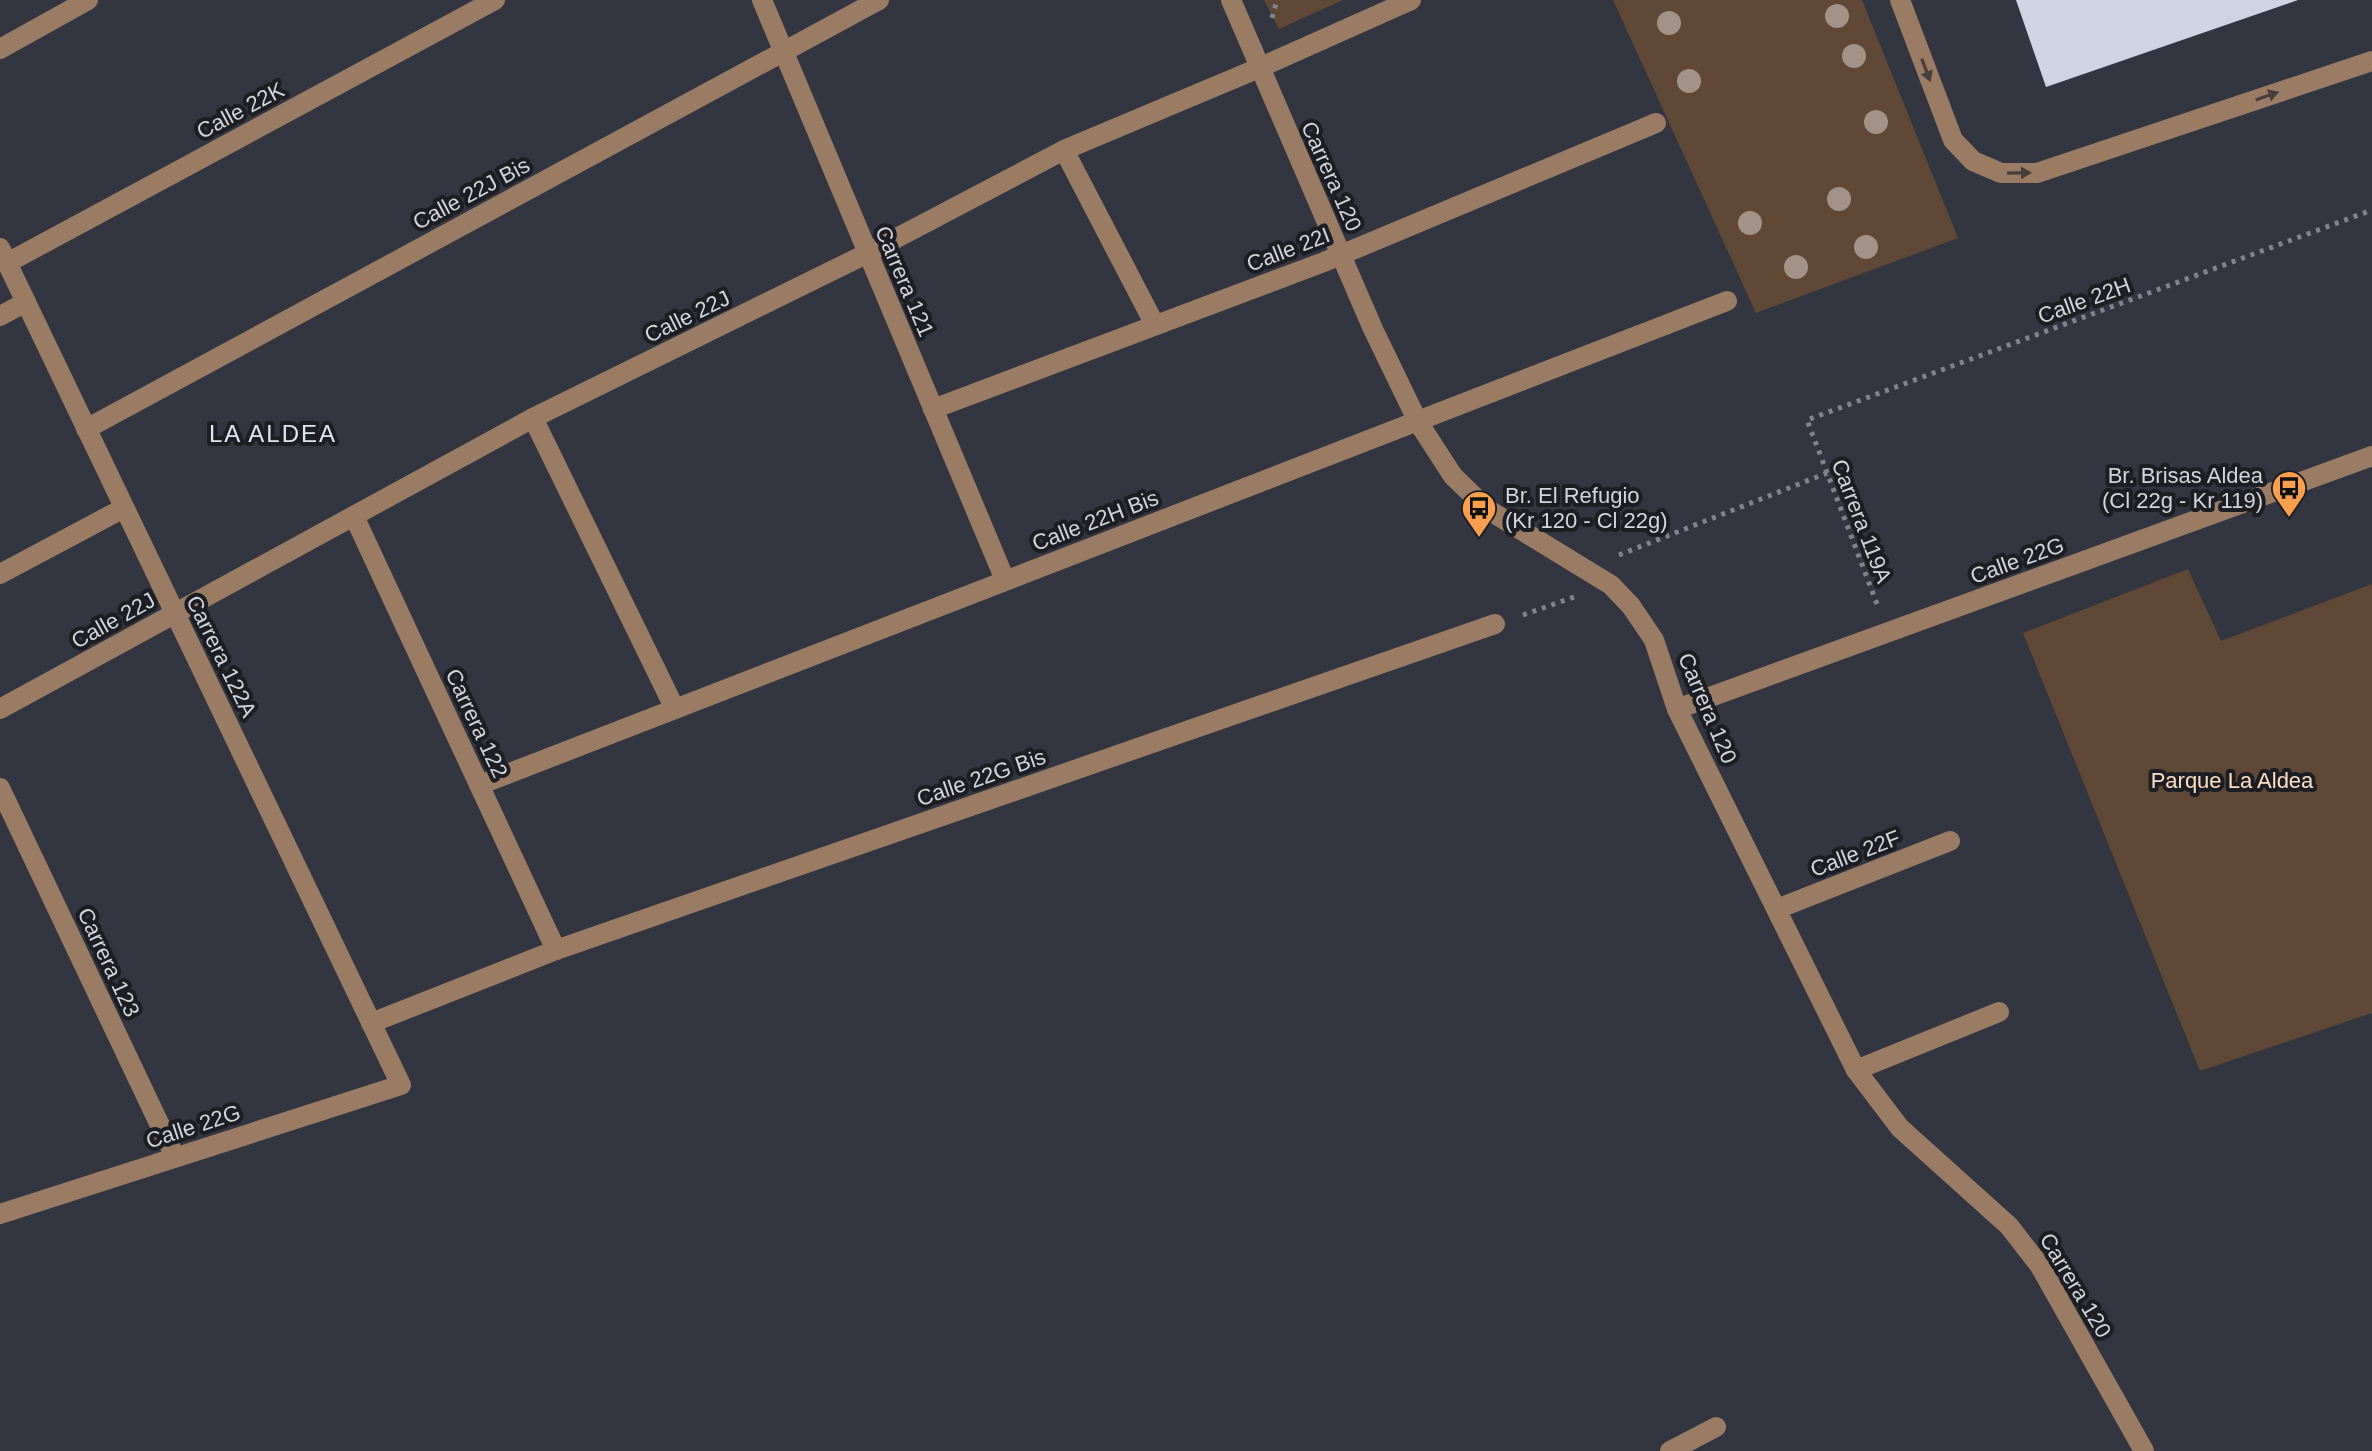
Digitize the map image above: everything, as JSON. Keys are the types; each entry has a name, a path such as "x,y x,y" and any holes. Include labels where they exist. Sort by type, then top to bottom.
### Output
{"street":[{"path":"0,49 88,0"},
{"name":"Calle 22K","path":"4,256 495,0"},
{"name":"Carrera 121","path":"762,0 1005,580"},
{"name":"Calle 22J Bis","path":"86,429 879,0"},
{"name":"Carrera 120","path":"1231,0 1418,422 1453,476 1487,509 1611,585 1631,606 1654,640 1677,709 1856,1070 1900,1128 2009,1226 2040,1266 2144,1451"},
{"name":"Calle 22J","path":"0,709 533,418 868,253 1064,150 1411,0"},
{"path":"1900,0 1953,140 1973,161 2001,173 2037,173 2372,61"},
{"name":"Calle 22I","path":"933,409 1341,254 1656,123"},
{"path":"1064,150 1155,325"},
{"name":"Carrera 122A","path":"4,256 401,1085"},
{"name":"Calle 22H Bis","path":"479,785 1727,301"},
{"path":"0,316 26,302"},
{"path":"533,418 675,709"},
{"name":"Calle 22G","path":"1677,709 2372,456"},
{"path":"0,574 124,508"},
{"name":"Carrera 122","path":"354,516 556,950"},
{"name":"Calle 22G Bis","path":"371,1023 556,950 1495,624"},
{"name":"Carrera 123","path":"0,788 175,1157"},
{"name":"Calle 22F","path":"1777,909 1950,841"},
{"path":"1856,1070 1999,1012"},
{"name":"Calle 22G","path":"0,1214 401,1085"},
{"path":"1670,1451 1716,1427"}],"path":[{"name":"Calle 22H","path":"1807,420 2372,210"},
{"name":"Carrera 119A","path":"1807,420 1888,632"},
{"path":"1585,569 1827,473"},
{"path":"1495,624 1611,585"}],"green space":[{"path":"1264,0 1343,0 1279,29"},
{"path":"1613,0 1862,0 1958,238 1756,313"},
{"name":"Parque La Aldea","path":"2188,569 2221,641 2372,584 2372,1013 2200,1071 2023,633"}],"building":[{"path":"2016,0 2298,0 2046,87"}],"place":[{"name":"Br. Brisas Aldea (Cl 22g - Kr 119)","path":"2289,519"},
{"name":"Br. El Refugio (Kr 120 - Cl 22g)","path":"1479,539"}],"district":[{"name":"LA ALDEA","path":"273,434"}]}
